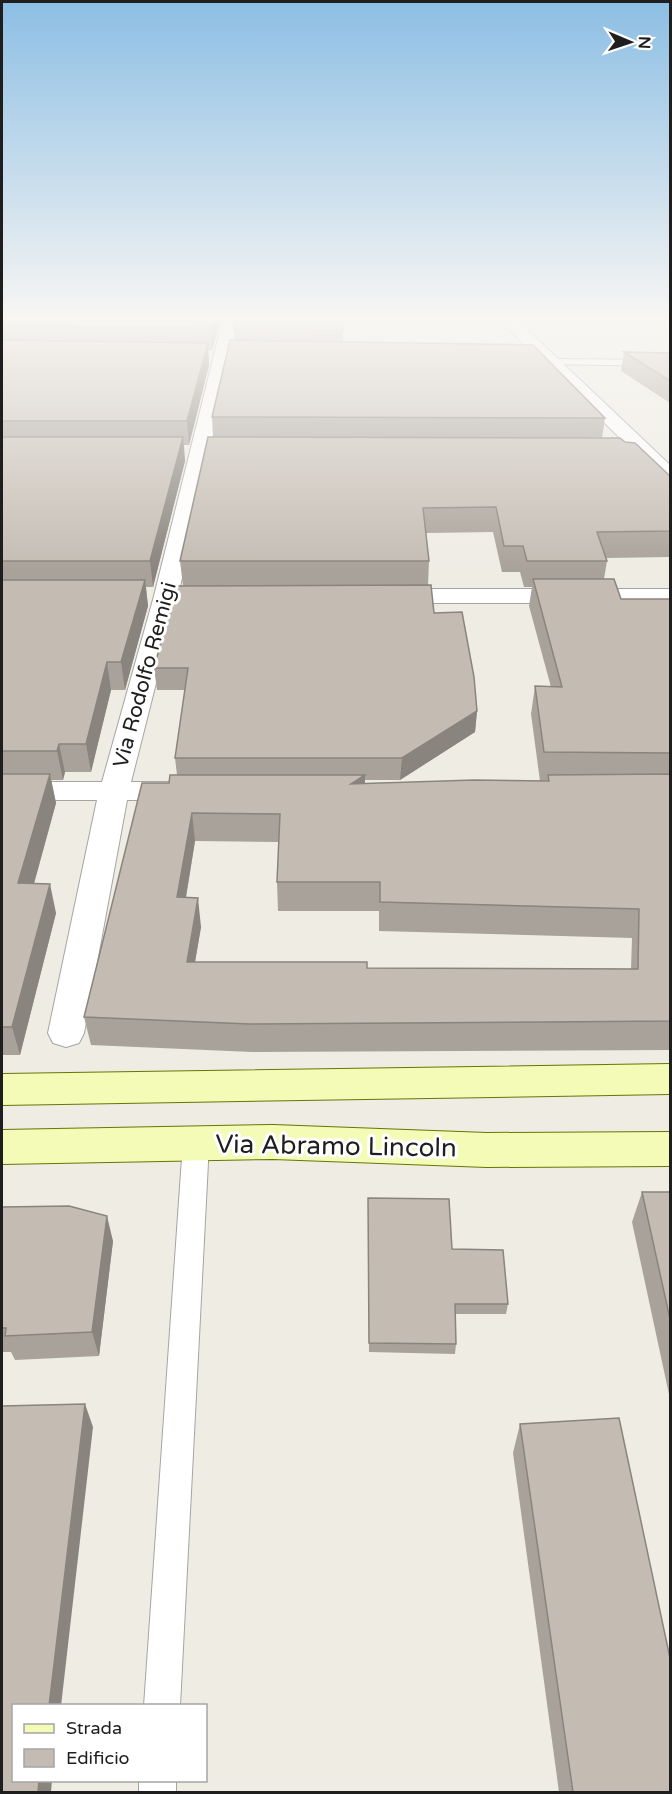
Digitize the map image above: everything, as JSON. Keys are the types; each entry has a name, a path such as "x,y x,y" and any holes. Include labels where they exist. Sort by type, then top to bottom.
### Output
{"main road":[{"path":"2,1090 670,1079"},
{"name":"Via Abramo Lincoln","path":"2,1147 273,1142 487,1150 670,1149"}],"street":[{"name":"Via Rodolfo Remigi","path":"66,1033 114,790 166,596 210,403"},
{"path":"593,403 670,476"},
{"path":"176,452 224,452"},
{"path":"614,454 648,454"},
{"path":"364,596 670,596"},
{"path":"2,791 211,791"}],"lane":[{"path":"162,1704 196,1143"}],"building":[{"path":"2,403 192,403 187,421 2,421"},
{"path":"215,403 590,403 605,418 212,417"},
{"path":"2,437 183,437 150,561 2,561"},
{"path":"208,437 620,438 625,442 635,443 670,476 670,531 597,532 607,561 527,561 523,546 504,546 496,507 423,508 429,561 180,561"},
{"path":"533,579 614,579 621,599 670,599 670,753 544,752 535,686 562,687"},
{"path":"2,580 145,580 121,662 107,662 86,744 59,744 57,751 2,751"},
{"path":"431,585 434,613 462,612 474,677 477,711 402,758 175,758 188,668 154,668 176,586"},
{"path":"2,774 50,774 18,883 50,884 12,1027 2,1027"},
{"path":"670,774 670,1021 249,1024 84,1017 142,783 169,783 170,775 365,775 351,784 474,780 549,781 548,775","holes":["192,813 280,814 277,882 380,882 380,902 639,909 638,969 367,968 367,962 187,962 198,898 177,897"]},
{"path":"642,1192 670,1192 670,1319"},
{"path":"368,1198 449,1199 452,1249 503,1250 508,1304 455,1304 456,1344 369,1343"},
{"path":"69,1206 107,1216 92,1332 5,1336 6,1328 2,1328 2,1207"},
{"path":"85,1404 49,1704 12,1704 12,1782 39,1782 38,1792 2,1792 2,1406"},
{"path":"619,1418 670,1658 670,1792 573,1792 520,1424"}]}
